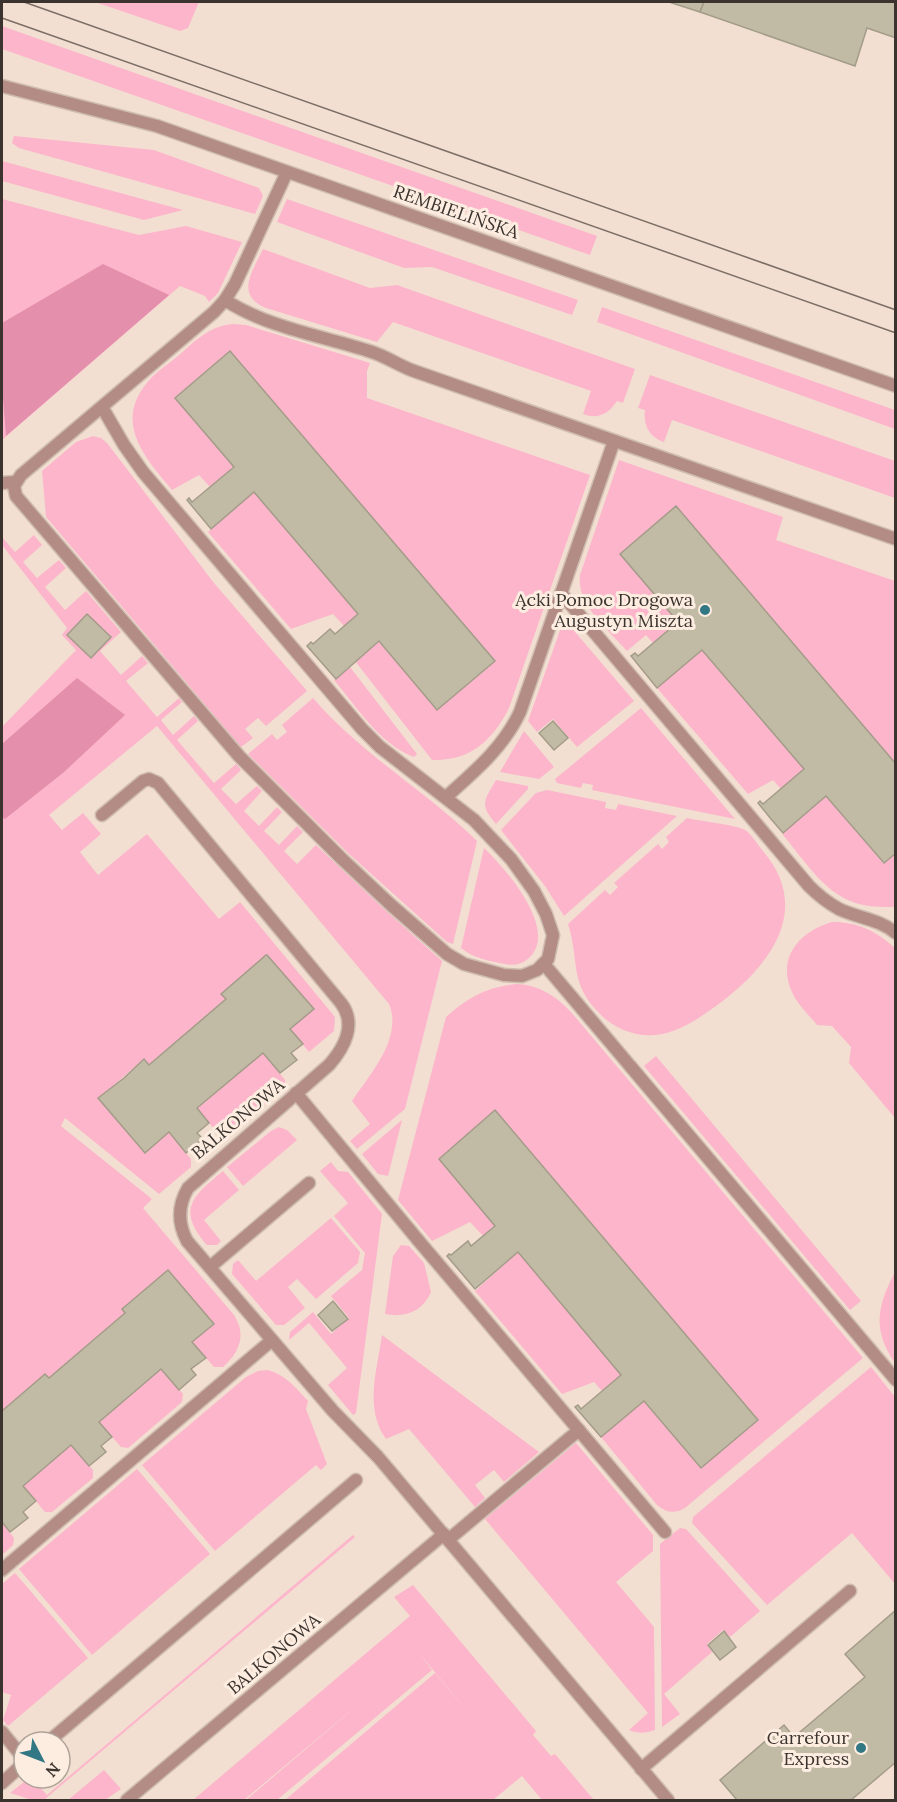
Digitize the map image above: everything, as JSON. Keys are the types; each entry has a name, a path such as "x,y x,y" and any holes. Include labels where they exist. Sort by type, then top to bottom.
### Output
{"street":[{"name":"REMBIELIŃSKA","path":"2,86 145,122 896,386"},
{"path":"102,407 143,472 362,729 490,836 534,891 546,914 553,935 550,952 544,964 531,974 522,976 495,974 464,964 447,954 391,905 238,756 16,496 15,482 21,475 214,312 225,300 235,284 287,172"},
{"path":"225,300 254,316 373,352 414,371 896,539"},
{"path":"446,797 493,754 515,722 614,441"},
{"path":"2,483 15,482"},
{"path":"561,594 809,886 840,909 876,921 896,933"},
{"name":"BALKONOWA","path":"102,815 143,781 149,779 158,783 344,1007 349,1022 342,1048 329,1065 196,1179 183,1197 180,1219 182,1231 187,1240 339,1418 372,1449 668,1800"},
{"path":"544,964 896,1380"},
{"path":"296,1093 665,1532"},
{"path":"210,1268 309,1183"},
{"path":"6,1566 272,1340"},
{"path":"446,1537 579,1430"},
{"path":"62,1730 356,1480"},
{"name":"BALKONOWA","path":"127,1800 446,1537"},
{"path":"641,1769 850,1591"},
{"path":"2,1732 12,1745"}],"shaded area":[{"path":"95,2 199,2 188,28 180,31"},
{"path":"2,26 597,236 590,255 2,49"},
{"path":"14,136 154,150 259,188 263,196 255,214 19,148 12,143"},
{"path":"2,161 183,210 144,220 2,181"},
{"path":"2,199 139,235 186,226 242,242 218,293 209,302 205,296 180,286 2,440"},
{"path":"287,199 578,300 572,315 432,267 404,268 277,222"},
{"path":"263,249 370,288 397,285 635,369 623,403 617,401 603,414 589,416 583,414 591,391 393,322 377,342 266,308 251,297 249,290 251,274"},
{"path":"103,264 169,295 6,436 2,384 2,323"},
{"path":"602,307 895,410 895,429 597,322"},
{"path":"224,325 246,325 370,363 367,371 367,398 590,475 509,708 487,739 469,753 458,757 432,760 355,661 379,641 437,709 494,661 230,351 176,398 234,467 210,487 199,475 172,490 144,453 133,427 133,413 137,399 146,384 203,335"},
{"path":"650,375 895,461 895,498 672,420 664,442 659,440 648,430 645,410 638,408"},
{"path":"93,436 107,443 214,583 307,691 266,726 258,718 245,729 253,738 241,747 46,517 42,471 76,442"},
{"path":"619,460 783,517 776,540 895,581 895,764 676,507 620,554 678,622 653,643 646,635 627,651 603,626 583,597 580,575"},
{"path":"254,492 358,614 344,626 333,614 291,629 208,532"},
{"path":"34,535 42,545 23,562 37,578 59,560 66,568 45,587 65,610 86,591 121,632 100,651 121,675 142,656 148,663 126,681 157,717 179,698 182,702 161,720 173,735 194,716 198,721 177,740 214,783 236,764 241,770 221,789 236,804 257,786 262,791 244,811 259,826 277,807 282,812 264,831 279,845 297,826 303,832 284,851 297,864 316,845 442,961 405,1109 357,1149 350,1141 370,1124 352,1101 388,1043 392,1030 389,1004 157,726 49,815 62,830 83,813 101,834 80,852 98,875 147,834 219,919 240,902 335,1017 334,1031 309,1052 290,1029 313,1009 267,955 226,999 149,1065 144,1059 99,1098 144,1152 169,1132 191,1159 191,1167 159,1194 65,1118 61,1126 152,1199 143,1208 234,1315 240,1330 239,1343 229,1362 223,1367 214,1367 192,1342 214,1324 168,1270 122,1309 125,1313 49,1378 45,1374 2,1411 2,727 76,650 62,635 67,628 2,545 2,537 15,552"},
{"path":"564,619 634,701 577,747 553,719 537,732 528,721"},
{"path":"702,650 804,769 781,789 773,780 748,794 657,688"},
{"path":"350,667 417,754 414,757 401,751 379,734 334,680"},
{"path":"77,678 125,715 64,772 5,819 2,817 2,744"},
{"path":"313,698 352,737 477,841 453,944 447,942 349,854 248,754 272,734 277,740 287,732 282,725"},
{"path":"641,708 735,819 592,790 593,785 583,783 581,788 557,783 555,779"},
{"path":"524,731 554,767 539,779 500,772"},
{"path":"496,780 528,786 528,789 496,824 487,812 485,802"},
{"path":"547,790 606,802 605,808 616,810 618,804 677,816 564,916 545,886 501,830 536,793"},
{"path":"826,796 883,863 895,853 895,907 863,905 838,895 808,867 783,835"},
{"path":"687,818 734,826 745,830 750,835 778,873 784,895 784,916 778,937 767,956 735,991 716,1006 680,1028 663,1034 633,1033 619,1028 601,1015 584,992 579,982 568,924 605,890 610,895 618,887 614,883 658,844 662,849 669,842 666,837"},
{"path":"484,848 504,869 526,900 534,916 538,932 537,946 529,958 518,964 484,959 461,948"},
{"path":"832,922 866,929 895,948 895,1118 849,1063 851,1047 832,1026 817,1025 797,1001 788,980 789,957 794,948 810,932"},
{"path":"517,984 547,992 571,1012 863,1358 685,1508 674,1512 664,1510 657,1505 601,1437 644,1401 758,1419 496,1111 439,1159 495,1226 483,1236 470,1222 432,1241 398,1200 446,1017 478,994 497,987"},
{"path":"263,1053 285,1080 285,1087 227,1136 219,1135 197,1108"},
{"path":"656,1056 861,1301 850,1310 644,1066"},
{"path":"402,1120 388,1176 378,1174 362,1154"},
{"path":"279,1127 287,1130 297,1140 243,1186 227,1167"},
{"path":"331,1162 338,1171 348,1172 382,1214 356,1413 353,1415 328,1385 347,1368 309,1323 289,1340 290,1332 313,1312 331,1334 349,1318 331,1296 362,1270 365,1253 334,1216 348,1203 320,1171"},
{"path":"223,1171 239,1190 204,1220 221,1241 217,1245 207,1245 192,1222 192,1204 203,1188"},
{"path":"331,1218 360,1252 358,1263 316,1299 297,1279 288,1287 305,1308 284,1325 276,1325 232,1274 233,1264 238,1260 256,1281"},
{"path":"401,1245 409,1246 424,1263 431,1292 423,1304 412,1312 399,1315 385,1314 393,1256"},
{"path":"518,1252 621,1375 602,1391 594,1382 562,1394 475,1291"},
{"path":"895,1272 896,1363 888,1351 880,1329 881,1307"},
{"path":"382,1335 539,1452 504,1482 494,1470 475,1485 485,1498 475,1507 409,1429 386,1439 379,1427 375,1415 374,1389"},
{"path":"871,1367 895,1397 895,1584 852,1533 767,1605 692,1523 693,1517"},
{"path":"161,1369 183,1394 182,1402 128,1448 121,1447 99,1422"},
{"path":"267,1370 285,1378 308,1401 306,1409 327,1464 321,1470 316,1465 215,1551 142,1465 246,1377 258,1371"},
{"path":"576,1443 653,1535 653,1551 616,1582 654,1627 655,1730 652,1731 639,1733 629,1730 648,1713 485,1519"},
{"path":"71,1445 93,1470 93,1478 52,1512 45,1512 23,1486"},
{"path":"137,1469 210,1554 92,1655 19,1569"},
{"path":"2,1522 14,1538 13,1545 2,1555"},
{"path":"680,1528 686,1529 760,1611 730,1637 723,1630 707,1644 712,1652 664,1694 680,1714 662,1727 660,1544"},
{"path":"353,1535 355,1537 72,1776 72,1774"},
{"path":"15,1573 88,1658 8,1726 3,1720 11,1695 2,1692 2,1584"},
{"path":"413,1585 536,1731 533,1735 551,1756 555,1754 594,1800 542,1800 522,1776 493,1800 285,1800 435,1673 476,1722 419,1653 432,1670 277,1800 246,1800 366,1698 244,1800 193,1800 410,1616 394,1597"},
{"path":"104,1770 121,1789 105,1800 68,1800"},
{"path":"14,1790 43,1790 47,1795 56,1790 44,1800 32,1800 10,1793"}],"building":[{"path":"669,2 704,2 700,12"},
{"path":"704,2 896,2 896,38 867,28 855,66 700,12"},
{"path":"230,351 495,661 437,710 379,641 336,679 307,646 311,642 313,644 330,629 335,634 358,614 254,492 211,529 187,500 189,498 192,502 234,467 175,398"},
{"path":"676,506 896,764 896,853 884,863 826,796 783,833 771,819 758,803 760,801 763,804 804,769 702,650 657,688 631,656 635,653 638,656 678,622 620,554"},
{"path":"87,614 111,637 91,658 67,635"},
{"path":"553,721 568,738 554,750 539,733"},
{"path":"266,955 314,1009 290,1029 303,1044 291,1053 297,1060 280,1073 263,1053 197,1108 209,1123 197,1133 203,1139 186,1153 169,1132 145,1153 98,1098 144,1059 149,1065 226,999 221,994"},
{"path":"495,1110 758,1420 701,1468 644,1401 601,1437 575,1407 578,1405 581,1409 621,1375 518,1252 475,1289 447,1256 468,1241 471,1246 495,1226 439,1159"},
{"path":"168,1270 214,1324 192,1342 206,1358 191,1369 196,1375 179,1390 161,1369 99,1422 112,1437 101,1446 106,1452 89,1466 71,1445 23,1486 36,1501 23,1512 28,1518 10,1532 2,1522 2,1411 45,1374 49,1378 125,1313 122,1309"},
{"path":"333,1301 348,1319 332,1331 318,1315"},
{"path":"896,1610 896,1762 851,1800 737,1800 720,1780 784,1725 794,1737 865,1677 845,1654"},
{"path":"724,1631 736,1647 720,1660 708,1645"}],"tram line":[{"path":"24,2 896,310"},
{"path":"2,18 896,333"}],"place":[{"name":"Ącki Pomoc Drogowa Augustyn Miszta","path":"705,610"},
{"name":"Carrefour Express","path":"861,1748"}]}
